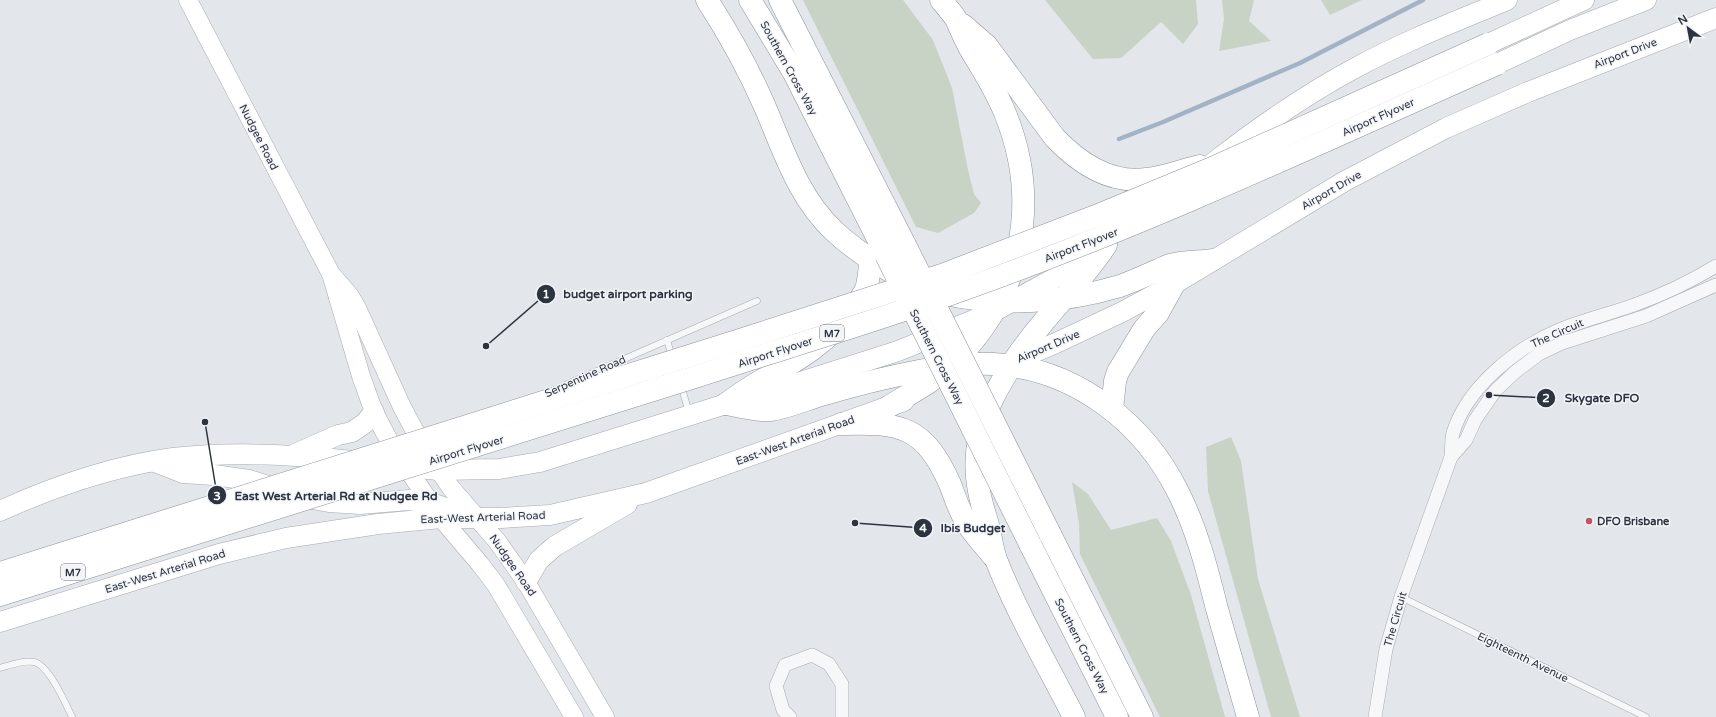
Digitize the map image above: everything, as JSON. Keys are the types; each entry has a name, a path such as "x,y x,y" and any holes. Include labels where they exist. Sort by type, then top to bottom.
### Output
{"highway":[{"path":"707,0 736,48 764,106 788,166 797,183 819,214 834,230 870,259 906,280 952,296 1001,305 1065,298 1091,293 1137,280 1172,265 1212,260"},
{"name":"Southern Cross Way","path":"750,0 794,73 1117,717"},
{"name":"Southern Cross Way","path":"780,0 1142,717"},
{"path":"941,0 955,18 987,46 1056,138 1065,148 1086,165 1106,174 1134,180 1155,178 1214,162"},
{"path":"954,374 969,345 1001,305 1020,244 1023,187 1016,144 997,93 974,56 955,18"},
{"name":"Airport Flyover","path":"0,573 942,275 1088,219 1210,169 1488,44"},
{"name":"Airport Flyover","path":"0,596 869,322 965,290 1105,236 1210,192 1497,64"},
{"path":"1074,717 996,561 977,485 976,460 984,418 1010,364 1036,331 1092,266 1106,244"},
{"path":"726,404 806,354 836,328 851,312 866,288 870,259"},
{"path":"1112,409 1115,381 1118,372 1144,329 1158,313 1174,284"},
{"path":"888,407 928,382 954,374 976,364 1010,364 1058,379 1080,389 1112,409 1137,433 1166,469 1190,517 1206,566 1248,717"},
{"path":"726,404 769,411 834,392 919,371 954,374"},
{"path":"841,424 871,423 891,426 908,432 924,442 936,456 943,469 966,523 996,561"}],"main road":[{"name":"Nudgee Road","path":"188,0 331,274 361,376 374,412 395,451 436,511 492,580 574,717"},
{"path":"0,511 38,495 98,474 153,461 212,455 291,456 438,470 499,469 540,462 884,356 935,337 1064,273 1106,244 1271,120 1357,67 1417,38 1507,0"},
{"path":"1488,44 1584,0"},
{"path":"1497,64 1570,30 1646,0"},
{"name":"Airport Drive","path":"1010,364 1090,328 1174,284 1368,168 1472,116 1528,92 1716,18"},
{"name":"Nudgee Road","path":"331,274 350,296 374,344 402,407 438,470 498,541 526,582 605,717"},
{"name":"East-West Arterial Road","path":"478,519 523,518 550,515 646,494 888,407"},
{"path":"291,456 338,435 352,432 365,423 374,412"},
{"path":"153,461 183,473 214,475 249,480 302,497 329,502 360,504 409,500 436,511 478,519"},
{"path":"526,582 539,560 555,546 646,494"},
{"name":"East-West Arterial Road","path":"0,622 219,554 286,538 378,524 436,511"}],"street":[{"name":"The Circuit","path":"1375,717 1386,649 1401,597 1451,457 1453,434 1462,413 1487,379 1507,360 1529,345 1553,333 1574,324 1646,301 1688,282 1716,266"},
{"name":"The Circuit","path":"1451,457 1466,440 1475,420 1495,391 1515,372 1539,354 1569,340 1646,316 1716,286"},
{"path":"790,717 783,710 776,686 785,665 812,655 829,664 842,684 842,717"}],"lane":[{"name":"Serpentine Road","path":"560,387 756,301"},
{"path":"667,340 676,369"},
{"path":"678,376 690,416"},
{"name":"Serpentine Road","path":"504,412 539,396"},
{"name":"Eighteenth Avenue","path":"1401,597 1646,717"},
{"path":"0,668 22,662 35,662 40,664 53,682 72,717"}],"green space":[{"path":"803,0 903,0 933,40 952,88 974,194 981,203 974,213 938,233 916,227"},
{"path":"1045,0 1196,0 1198,24 1183,44 1161,22 1121,58 1093,59"},
{"path":"1222,0 1254,0 1249,21 1271,41 1219,51 1224,19"},
{"path":"1321,0 1362,0 1330,15"},
{"path":"1231,437 1241,461 1258,579 1300,717 1271,717 1208,491 1206,447"},
{"path":"1072,482 1088,494 1111,530 1157,518 1171,541 1191,595 1225,717 1160,717 1080,554 1079,523"}],"waterway":[{"path":"1119,139 1163,122 1300,63 1423,0"}],"place":[{"name":"budget airport parking","path":"486,346"},
{"name":"Skygate DFO","path":"1489,395"},
{"name":"East West Arterial Rd at Nudgee Rd","path":"205,422"},
{"name":"DFO Brisbane","path":"1589,521"},
{"name":"Ibis Budget","path":"855,523"}]}
